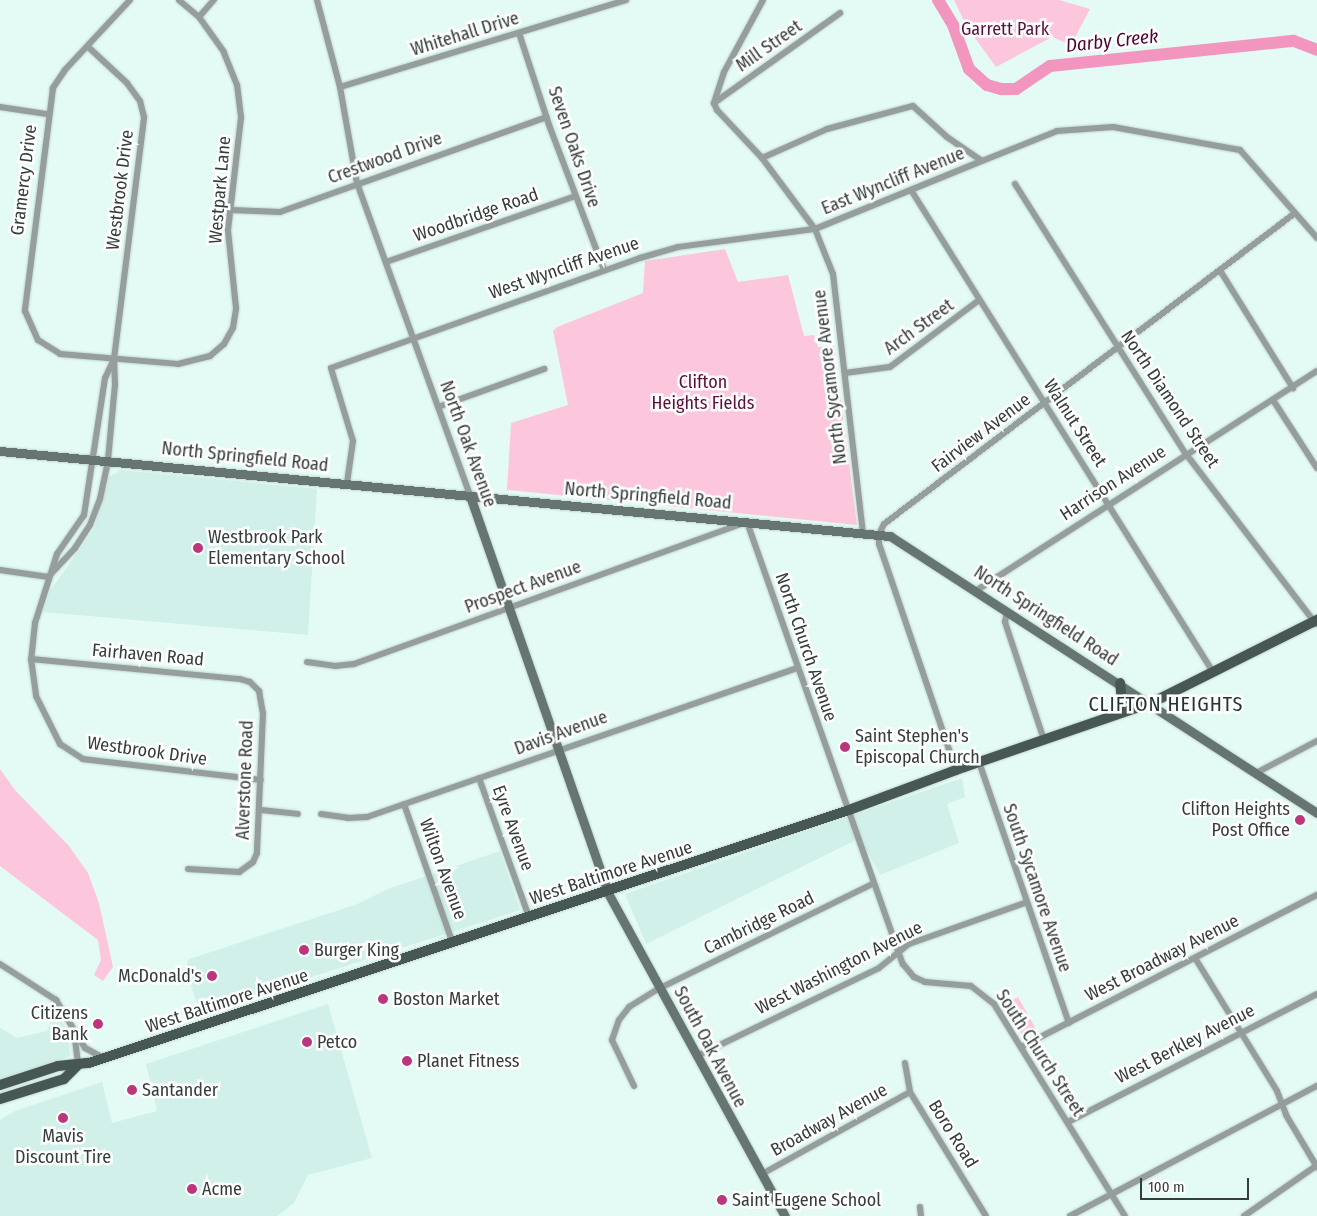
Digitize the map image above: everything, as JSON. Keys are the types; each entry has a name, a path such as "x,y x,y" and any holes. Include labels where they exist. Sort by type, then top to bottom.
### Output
{"main road":[{"name":"North Springfield Road","path":"0,451 93,458 470,496 879,534 906,544 1258,772 1317,813"},
{"name":"North Oak Avenue","path":"470,496 608,893"},
{"name":"West Baltimore Avenue","path":"78,1066 608,893 1151,703 1316,622"},
{"path":"1108,718 1121,705 1120,683"},
{"name":"South Oak Avenue","path":"608,893 785,1216"},
{"path":"0,1085 58,1066 78,1066"},
{"path":"0,1100 64,1079 78,1066"}],"street":[{"name":"Gramercy Drive","path":"114,359 60,354 38,340 27,319 25,299 48,114 58,78 130,0"},
{"name":"Westpark Lane","path":"114,359 191,363 210,356 224,344 233,328 236,308 228,240 240,127 237,84 224,52 199,17 179,0"},
{"path":"199,17 214,0"},
{"name":"North Oak Avenue","path":"317,0 340,87 357,183 470,496"},
{"name":"Whitehall Drive","path":"340,87 626,0"},
{"path":"714,103 724,72 763,0"},
{"name":"Mill Street","path":"714,103 840,14"},
{"name":"Seven Oaks Drive","path":"519,33 575,196 604,270"},
{"name":"Westbrook Drive","path":"48,576 76,548 90,526 100,499 108,460 115,385 114,359 144,117 140,101 128,83 87,46"},
{"name":"North Sycamore Avenue","path":"714,103 717,110 762,158 815,229 833,274 863,532"},
{"path":"762,158 827,129 913,106 947,137 982,161"},
{"path":"0,107 48,114"},
{"name":"Crestwood Drive","path":"230,210 280,212 357,183 547,117"},
{"name":"East Wyncliff Avenue","path":"815,229 1057,131 1113,127 1240,150 1317,238"},
{"name":"North Diamond Street","path":"1015,184 1186,454 1316,622"},
{"name":"Walnut Street","path":"911,190 978,302 1045,403 1213,672"},
{"name":"Woodbridge Road","path":"386,262 575,196"},
{"name":"Fairview Avenue","path":"879,534 884,524 1045,403 1117,346 1221,272 1295,213"},
{"name":"West Wyncliff Avenue","path":"347,483 352,441 331,368 604,270 678,247 815,229"},
{"path":"1221,272 1293,388"},
{"name":"Arch Street","path":"845,373 890,367 978,302"},
{"name":"Westbrook Drive","path":"114,359 105,378 84,515 57,554 48,576 35,623 31,659 36,696 48,725 60,744 73,755 91,761 261,780"},
{"path":"438,407 544,369"},
{"name":"Harrison Avenue","path":"977,590 1317,371"},
{"path":"1273,400 1317,468"},
{"name":"Prospect Avenue","path":"306,662 354,664 746,522"},
{"name":"North Church Avenue","path":"746,522 796,668 849,810"},
{"path":"879,534 879,544 956,770"},
{"path":"0,570 48,576"},
{"path":"1007,611 1005,622 1044,740"},
{"name":"Fairhaven Road","path":"31,659 240,679 250,682 259,691"},
{"name":"Davis Avenue","path":"321,814 367,817 796,668"},
{"name":"Alverstone Road","path":"188,869 230,873 247,868 256,853 261,810 263,714 259,691"},
{"path":"1258,772 1317,741"},
{"name":"South Sycamore Avenue","path":"979,762 1025,903 1068,1023"},
{"name":"Eyre Avenue","path":"479,778 529,918"},
{"name":"Wilton Avenue","path":"404,804 453,944"},
{"path":"261,810 298,814"},
{"name":"South Church Street","path":"849,810 872,884 898,953 910,974 925,982 963,984 979,990 994,1004 1125,1216"},
{"name":"Cambridge Road","path":"634,1086 612,1040 619,1020 629,1007 660,988 872,884"},
{"name":"West Broadway Avenue","path":"1021,1047 1317,895"},
{"name":"West Washington Avenue","path":"697,1056 879,968 909,944 1025,903"},
{"path":"1195,958 1241,1033 1317,1166 1244,1216"},
{"path":"0,964 56,1000 86,1048 104,1058"},
{"name":"West Berkley Avenue","path":"1068,1122 1317,994"},
{"path":"73,1027 78,1066"},
{"name":"Boro Road","path":"905,1063 910,1092 986,1216"},
{"path":"1070,1216 1317,1086"},
{"name":"Broadway Avenue","path":"762,1174 910,1092"},
{"path":"920,1207 921,1216"}],"shaded area":[{"name":"Westbrook Park Elementary School","path":"121,470 317,489 308,635 43,612 50,591 94,529 109,477"},
{"path":"962,778 965,797 947,804 959,843 880,875 860,838 646,944 625,894"},
{"path":"500,851 520,910 200,1013 185,968 189,959 355,905 388,889"},
{"path":"328,1004 372,1158 308,1175 294,1203 277,1216 0,1216 0,1120 15,1111 102,1082 112,1123 157,1111 146,1064"},
{"path":"55,1012 69,1032 70,1056 0,1079 0,1028 17,1038 47,1031"}],"green space":[{"name":"Garrett Park","path":"954,0 1059,0 1090,9 1071,45 1052,37 996,67 967,27"},
{"name":"Clifton Heights Fields","path":"725,249 738,282 788,275 804,336 814,335 818,347 834,346 857,525 507,490 511,423 568,405 553,331 557,327 643,293 645,261"},
{"path":"0,769 15,790 69,846 88,873 99,903 113,967 103,981 94,975 101,960 98,940 0,866"},
{"path":"1018,997 1037,1031 1024,1038 1003,1005"}],"waterway":[{"name":"Darby Creek","path":"938,0 953,25 969,69 987,85 1001,89 1016,89 1050,66 1294,41 1317,50"}],"place":[{"name":"Westbrook Park Elementary School","path":"198,548"},
{"name":"Saint Stephen's Episcopal Church","path":"845,747"},
{"name":"Clifton Heights Post Office","path":"1300,820"},
{"name":"Burger King","path":"304,950"},
{"name":"McDonald's","path":"212,976"},
{"name":"Boston Market","path":"383,999"},
{"name":"Citizens Bank","path":"98,1024"},
{"name":"Petco","path":"307,1042"},
{"name":"Planet Fitness","path":"407,1061"},
{"name":"Santander","path":"132,1090"},
{"name":"Mavis Discount Tire","path":"63,1118"},
{"name":"Acme","path":"192,1189"},
{"name":"Saint Eugene School","path":"722,1200"}],"district":[{"name":"CLIFTON HEIGHTS","path":"1166,704"}]}
